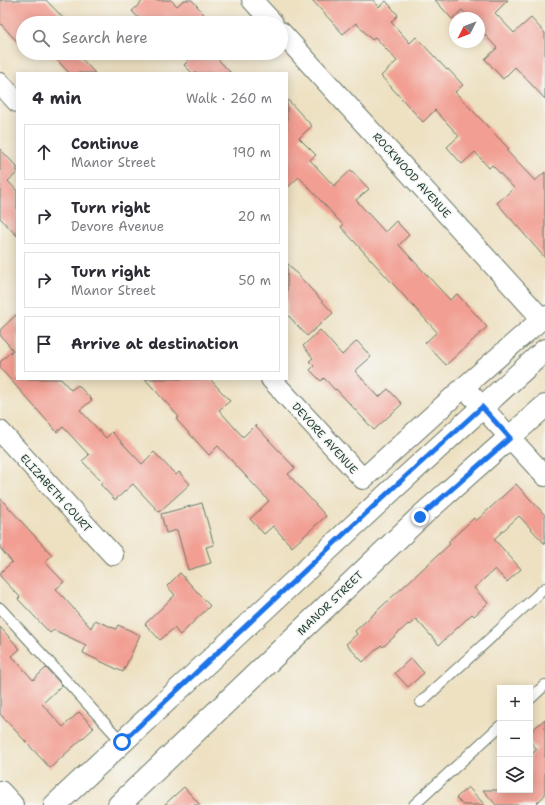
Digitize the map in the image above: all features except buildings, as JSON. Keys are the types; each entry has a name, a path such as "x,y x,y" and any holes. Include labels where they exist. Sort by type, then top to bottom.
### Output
{"main road":[{"path":"55,805 392,489 545,350"},
{"name":"MANOR STREET","path":"119,805 420,517 545,406"},
{"path":"0,792 12,805"}],"street":[{"path":"252,0 267,16"},
{"name":"ROCKWOOD AVENUE","path":"288,40 544,317"},
{"path":"0,83 16,101"},
{"path":"544,317 464,387 545,476"},
{"name":"DEVORE AVENUE","path":"272,380 363,480 464,387"},
{"name":"ELIZABETH COURT","path":"0,431 113,555"}],"lane":[{"path":"421,702 545,588"},
{"path":"0,608 122,742"},
{"path":"533,696 545,685"},
{"path":"414,805 497,729"}],"route":[{"path":"122,742 392,489 482,407 510,438 420,517"}]}
